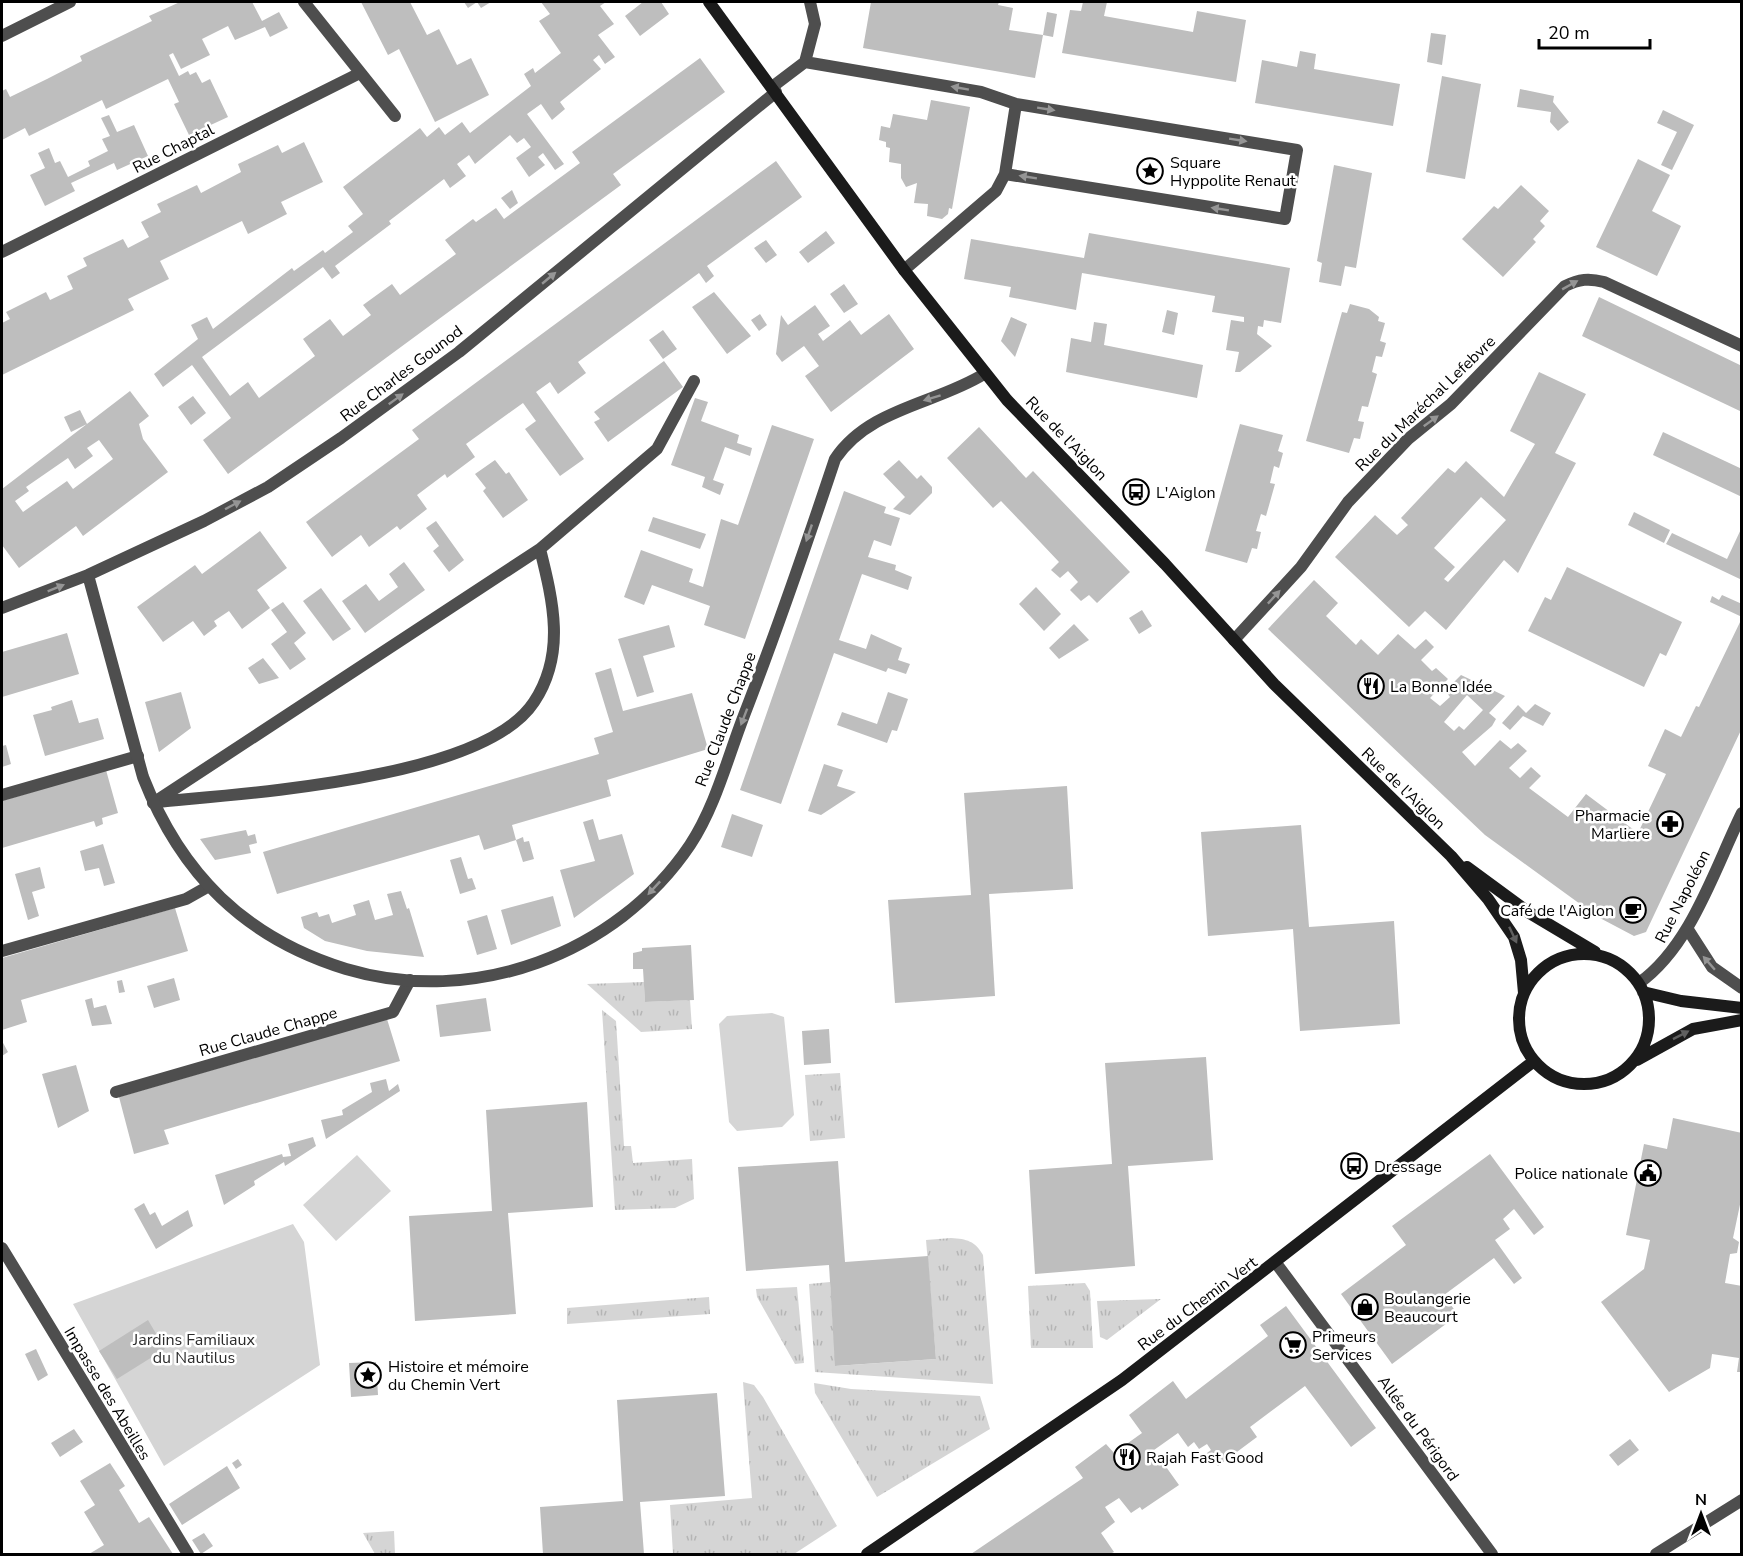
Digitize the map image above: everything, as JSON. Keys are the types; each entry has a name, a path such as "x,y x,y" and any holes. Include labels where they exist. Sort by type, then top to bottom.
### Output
{"main road":[{"name":"Rue de l'Aiglon","path":"709,2 904,270 984,374 1029,425 1118,514 1281,692 1452,856 1488,899 1514,937 1521,960 1524,993"},
{"name":"Rue de l'Aiglon","path":"1452,856 1528,912 1602,956"},
{"path":"1631,1064 1642,1048 1648,1030 1648,1011 1641,988 1623,967 1602,956 1581,954 1553,962 1536,975 1524,993 1519,1023 1522,1040 1534,1061 1556,1078 1582,1084 1615,1076 1631,1064 1693,1029 1742,1020"},
{"path":"1641,988 1681,1001 1742,1008"},
{"name":"Rue du Chemin Vert","path":"867,1554 1094,1400 1276,1263 1534,1061"}],"street":[{"path":"2,36 70,2"},
{"path":"304,2 395,116"},
{"path":"810,2 814,24 805,62 981,92 1016,104 1297,150 1285,219 1005,174"},
{"name":"Rue Charles Gounod","path":"2,608 88,575 204,521 268,487 367,421 459,352 805,62"},
{"name":"Rue Chaptal","path":"2,252 360,73"},
{"path":"904,270 996,191 1005,174 1016,104"},
{"name":"Rue du Maréchal Lefebvre","path":"1234,640 1301,567 1348,502 1408,439 1452,405 1565,286 1577,280 1591,279 1604,282 1742,346"},
{"name":"Rue Claude Chappe","path":"88,575 153,803 172,840 209,886 236,912 302,953 352,970 434,982 483,978 560,955 584,942 645,897 690,844 712,801 767,657 835,459 851,442 891,413 959,388 984,374"},
{"path":"153,803 540,549 657,449 693,381"},
{"path":"153,803 345,781 459,753 504,733 521,720 534,702 552,661 556,619 540,549"},
{"path":"2,795 138,756"},
{"name":"Rue Napoléon","path":"1641,988 1660,967 1687,928 1742,813"},
{"path":"2,951 186,899 209,886"},
{"path":"1687,928 1712,967 1742,988"},
{"name":"Rue Claude Chappe","path":"116,1092 393,1012 410,980"},
{"name":"Impasse des Abeilles","path":"2,1248 188,1554"},
{"name":"Allée du Périgord","path":"1276,1263 1492,1554"},
{"path":"1656,1554 1742,1500"}],"green space":[{"path":"644,982 645,1002 690,1000 692,1029 641,1032 587,984"},
{"path":"602,1010 616,1021 624,1146 631,1146 633,1163 692,1159 694,1199 675,1208 615,1210"},
{"path":"772,1013 784,1017 794,1115 782,1127 737,1131 729,1122 719,1024 727,1016"},
{"path":"840,1073 845,1138 810,1141 805,1075"},
{"path":"357,1155 391,1191 336,1241 303,1205"},
{"name":"Jardins Familiaux du Nautilus","path":"293,1224 304,1242 320,1365 164,1466 73,1304"},
{"path":"951,1238 970,1242 983,1255 993,1384 815,1372 809,1284 830,1282 836,1366 936,1359 926,1240"},
{"path":"1085,1283 1090,1291 1093,1348 1031,1348 1028,1286"},
{"path":"797,1287 804,1363 795,1364 757,1297 756,1289"},
{"path":"709,1297 710,1314 567,1324 567,1308"},
{"path":"1161,1299 1107,1340 1100,1337 1097,1301"},
{"path":"743,1382 754,1385 763,1397 837,1526 794,1554 673,1554 670,1505 752,1498"},
{"path":"814,1383 851,1389 980,1396 990,1429 877,1497 815,1393"},
{"path":"394,1531 395,1554 375,1554 363,1533"}],"building":[{"path":"180,2 252,2 262,21 279,12 288,28 270,37 265,27 235,40 228,26 202,39 210,55 181,69 173,53 169,55 179,76 188,71 190,75 196,72 202,83 210,79 228,117 189,135 174,104 179,102 168,79 106,109 102,100 29,136 25,128 2,140 2,91 6,89 10,97 47,79 82,61 80,56 152,21 149,16"},
{"path":"361,2 410,2 427,35 439,29 457,65 471,58 489,95 435,122 399,49 388,55"},
{"path":"464,2 477,2 468,8"},
{"path":"477,2 491,2 481,8"},
{"path":"541,2 606,2 600,6 614,24 598,35 615,57 605,64 599,55 593,60 601,69 560,102 565,109 552,120 541,104 527,114 564,164 555,170 543,153 538,157 545,165 529,177 516,158 531,147 524,138 517,143 510,135 475,164 469,155 457,164 466,176 450,188 444,179 389,221 391,224 335,266 340,273 332,279 323,267 202,357 230,396 248,382 259,398 315,356 303,339 330,319 343,336 371,315 363,305 392,284 400,295 456,254 445,240 473,219 476,222 496,208 504,219 580,163 572,152 700,58 725,92 613,174 621,185 228,474 203,440 231,418 192,365 163,387 154,374 198,339 191,325 207,317 213,329 292,268 294,271 323,250 325,253 353,232 348,226 363,214 343,187 420,128 427,137 439,127 445,135 462,122 470,133 531,86 524,74 533,68 535,73 561,53 539,21 550,14"},
{"path":"643,2 661,2 669,14 640,36 625,16"},
{"path":"871,2 999,2 998,5 1013,8 1009,30 1043,35 1035,78 863,48"},
{"path":"1083,2 1107,2 1104,16 1193,32 1197,11 1246,20 1236,82 1062,53 1070,10 1081,11"},
{"path":"1047,12 1057,14 1053,37 1043,35"},
{"path":"1431,33 1446,35 1442,65 1427,62"},
{"path":"1300,51 1316,54 1314,69 1400,84 1393,126 1255,103 1262,60 1297,67"},
{"path":"1442,76 1481,84 1465,179 1426,172"},
{"path":"1520,89 1554,96 1553,102 1569,122 1558,131 1550,122 1551,112 1517,107"},
{"path":"931,100 970,107 952,209 949,208 948,214 942,219 927,216 928,204 914,203 917,183 906,187 901,178 901,164 889,162 890,148 886,147 886,142 879,140 881,126 890,128 893,114 927,120"},
{"path":"1663,110 1694,125 1672,170 1661,165 1677,132 1657,123"},
{"path":"109,115 117,132 134,125 148,156 117,170 114,163 71,183 75,191 45,206 30,175 45,168 38,153 49,148 55,163 60,161 68,177 90,166 88,161 108,151 102,139 110,136 101,118"},
{"path":"304,142 323,182 281,202 287,214 248,234 242,221 160,261 169,279 128,299 134,310 2,375 2,323 10,319 6,312 46,292 50,300 73,289 67,276 87,266 83,258 123,239 128,248 149,237 141,222 161,212 157,204 197,185 201,193 241,172 238,164 278,145 282,153"},
{"path":"1638,159 1670,175 1652,211 1681,226 1657,276 1596,247"},
{"path":"776,161 802,197 707,266 714,276 706,283 699,273 578,362 586,373 558,394 550,382 536,392 584,459 560,476 525,429 536,421 523,403 466,444 475,457 447,478 445,474 417,495 427,509 400,530 397,526 369,547 361,535 332,557 306,522 419,439 412,430"},
{"path":"1334,165 1372,173 1356,268 1345,266 1341,286 1319,282 1322,263 1317,261"},
{"path":"1521,185 1549,211 1540,221 1545,226 1533,239 1536,242 1503,277 1462,239 1494,206 1498,209"},
{"path":"512,190 518,203 510,209 501,198"},
{"path":"826,231 835,243 808,263 799,252"},
{"path":"1089,233 1290,268 1281,323 1264,320 1263,327 1258,326 1257,334 1272,346 1240,372 1235,372 1239,352 1226,350 1231,320 1244,322 1244,317 1212,312 1215,296 1082,273 1076,310 1009,297 1011,287 964,279 971,239 1084,258"},
{"path":"766,240 777,255 766,263 754,248"},
{"path":"844,284 858,304 844,313 830,294"},
{"path":"714,292 751,336 727,354 692,307"},
{"path":"1599,297 1742,366 1742,412 1582,336"},
{"path":"1350,304 1369,309 1379,317 1378,321 1385,323 1380,341 1386,343 1382,357 1376,356 1372,372 1377,374 1368,407 1362,406 1358,421 1364,422 1360,439 1354,438 1349,453 1306,441 1342,312 1347,313"},
{"path":"815,305 830,326 818,334 823,341 850,320 861,335 889,314 914,349 831,412 805,376 819,366 804,346 782,362 776,354 781,315 788,325"},
{"path":"1167,310 1178,313 1174,335 1162,332"},
{"path":"760,314 767,325 759,331 751,320"},
{"path":"1011,317 1027,324 1015,357 1001,341"},
{"path":"1094,322 1107,324 1104,345 1203,365 1197,398 1066,372 1071,338 1091,342"},
{"path":"663,330 677,349 663,359 649,340"},
{"path":"664,361 683,387 608,442 594,422 600,419 594,412"},
{"path":"1539,372 1586,394 1555,453 1576,463 1518,573 1504,560 1446,630 1425,611 1409,627 1335,557 1375,515 1397,535 1408,525 1401,518 1448,468 1455,473 1466,461 1504,497 1535,444 1510,431","holes":["1481,497 1506,520 1448,582 1444,579 1455,567 1434,548"]},
{"path":"130,391 149,416 139,424 143,439 168,472 83,536 76,526 19,568 2,545 2,489","holes":["99,440 113,459 73,489 67,481 23,512 15,501 29,491 26,487 68,458 75,469 93,456 87,448"]},
{"path":"193,396 206,413 191,425 178,407"},
{"path":"695,398 708,402 701,421 739,435 737,443 752,448 750,456 725,447 713,480 724,484 720,495 702,487 705,477 671,465"},
{"path":"80,410 87,424 71,432 64,417"},
{"path":"1240,424 1283,435 1278,451 1283,453 1279,468 1274,466 1270,483 1275,484 1266,516 1261,514 1256,531 1261,532 1257,549 1252,548 1247,563 1205,551"},
{"path":"772,425 814,439 745,639 704,625 710,606 652,585 644,605 624,597 641,550 693,569 689,582 703,587 721,519 738,525"},
{"path":"979,427 1026,478 1033,471 1130,572 1097,603 1089,595 1081,601 1070,590 1078,582 1068,571 1060,578 1051,570 1059,562 1001,501 993,508 947,458"},
{"path":"1663,432 1742,469 1742,497 1653,455"},
{"path":"495,460 506,474 509,472 528,500 503,518 483,491 486,488 475,474"},
{"path":"899,460 917,479 921,475 932,487 932,493 910,515 893,509 905,497 883,474"},
{"path":"844,491 886,507 884,513 900,518 891,546 874,540 868,557 896,565 895,570 912,577 908,590 862,574 839,640 866,649 871,634 902,648 898,660 910,664 906,674 888,668 886,672 834,653 781,804 740,790"},
{"path":"1634,512 1670,530 1664,543 1628,525"},
{"path":"653,517 706,534 700,549 648,531"},
{"path":"436,521 464,560 449,572 433,551 439,546 426,528"},
{"path":"1742,527 1742,580 1666,544 1672,533 1727,559"},
{"path":"260,531 287,568 257,590 270,608 242,629 229,611 214,621 217,626 204,636 193,621 163,642 137,607 195,565 202,574"},
{"path":"404,562 425,590 365,633 342,601 366,584 379,601 398,587 389,574"},
{"path":"1567,567 1682,622 1666,656 1660,653 1644,687 1528,631 1545,597 1551,600"},
{"path":"1314,580 1338,603 1326,616 1356,645 1361,639 1378,655 1398,634 1415,649 1426,639 1434,647 1421,660 1432,671 1436,668 1448,679 1430,698 1440,706 1450,697 1447,693 1449,687 1461,675 1505,696 1489,713 1496,719 1492,726 1462,752 1475,766 1500,740 1511,749 1518,743 1527,751 1509,768 1520,778 1531,767 1541,776 1529,788 1568,817 1586,794 1638,833 1666,774 1648,766 1665,729 1681,737 1696,706 1699,707 1742,618 1742,728 1646,932 1634,936 1598,917 1485,835 1268,629","holes":["1467,695 1483,710 1464,730 1459,726 1454,731 1444,722"]},
{"path":"1036,587 1061,614 1044,631 1019,604"},
{"path":"321,588 351,629 333,641 303,601"},
{"path":"1722,595 1742,604 1742,617 1710,602 1712,596 1719,600"},
{"path":"283,602 306,633 294,643 306,659 290,670 271,644 287,632 271,610"},
{"path":"1142,610 1152,626 1139,634 1129,618"},
{"path":"1074,624 1089,640 1059,659 1049,648"},
{"path":"669,625 675,647 643,656 654,692 637,697 618,639"},
{"path":"67,633 79,674 2,697 2,652"},
{"path":"263,658 279,678 259,684 248,668"},
{"path":"611,668 623,711 692,693 708,749 607,780 611,796 512,825 516,840 484,850 479,835 277,894 263,852 599,754 594,738 613,732 595,673"},
{"path":"181,692 191,728 159,752 145,702"},
{"path":"888,692 908,699 897,731 892,730 887,743 837,725 842,712 877,724"},
{"path":"72,700 79,723 98,718 104,739 45,756 33,715 52,710 51,707"},
{"path":"1535,704 1551,713 1543,726 1523,716 1510,730 1502,723 1518,705 1526,713"},
{"path":"6,745 11,764 2,767 2,746"},
{"path":"824,764 843,770 837,786 856,792 821,815 808,811"},
{"path":"106,770 118,813 102,818 103,824 96,827 94,821 2,848 2,801"},
{"path":"1067,786 1073,889 989,894 995,996 895,1003 888,900 971,895 964,793"},
{"path":"732,814 763,825 752,857 721,847"},
{"path":"593,819 599,840 622,834 634,874 574,918 560,870 595,861 583,822"},
{"path":"1301,825 1309,927 1394,921 1400,1024 1300,1031 1293,929 1208,936 1201,832"},
{"path":"246,830 248,836 255,834 257,843 249,845 251,853 215,860 200,839"},
{"path":"523,837 524,842 529,841 534,859 523,862 516,840"},
{"path":"103,844 115,883 104,886 99,868 85,871 80,851"},
{"path":"461,857 468,879 472,878 476,889 460,894 450,860"},
{"path":"40,867 45,888 32,892 39,916 28,920 15,874"},
{"path":"401,891 407,909 409,908 424,957 367,951 325,941 304,928 301,917 317,912 319,917 329,914 332,923 356,915 353,905 369,900 375,920 393,915 387,894"},
{"path":"553,896 561,926 511,945 501,910"},
{"path":"175,908 188,951 21,1000 27,1022 2,1030 2,958"},
{"path":"487,915 497,949 477,955 467,921"},
{"path":"691,945 694,1000 645,1002 643,969 633,969 633,953 642,951 642,948"},
{"path":"174,978 180,1000 154,1008 147,986"},
{"path":"122,980 125,992 119,993 117,981"},
{"path":"92,998 94,1008 106,1005 112,1024 92,1026 85,1000"},
{"path":"486,998 491,1031 440,1037 436,1005"},
{"path":"387,1019 400,1061 164,1130 169,1144 134,1154 119,1097"},
{"path":"829,1029 831,1063 804,1065 802,1031"},
{"path":"2,1041 8,1052 2,1056"},
{"path":"1206,1057 1213,1160 1128,1166 1135,1266 1035,1274 1029,1170 1112,1164 1105,1063"},
{"path":"76,1065 89,1111 58,1128 42,1074"},
{"path":"386,1079 389,1091 398,1084 400,1091 326,1139 321,1120 343,1115 342,1110 372,1092 370,1083"},
{"path":"587,1102 593,1207 508,1213 516,1314 415,1321 409,1216 492,1211 486,1110"},
{"path":"1673,1118 1742,1133 1742,1195 1733,1238 1739,1242 1737,1253 1730,1254 1725,1283 1742,1286 1742,1372 1737,1372 1739,1358 1712,1354 1710,1368 1669,1392 1601,1302 1644,1269 1650,1240 1626,1235 1644,1144 1667,1149"},
{"path":"313,1137 316,1146 285,1166 284,1162 254,1181 255,1185 224,1205 215,1175 282,1154 283,1157 291,1156 288,1144"},
{"path":"1490,1154 1544,1227 1534,1235 1514,1209 1503,1219 1510,1229 1495,1240 1522,1278 1514,1284 1494,1258 1444,1295 1458,1315 1392,1364 1341,1294 1406,1245 1392,1226"},
{"path":"838,1161 845,1262 928,1256 936,1359 835,1366 829,1265 746,1271 738,1167"},
{"path":"144,1203 150,1215 155,1212 162,1226 188,1210 193,1226 156,1249 134,1209"},
{"path":"1286,1306 1376,1428 1351,1447 1305,1386 1250,1427 1257,1437 1218,1466 1207,1453 1211,1450 1207,1444 1199,1449 1194,1442 1188,1447 1178,1433 1154,1450 1179,1485 1142,1510 1140,1507 1131,1513 1119,1498 1105,1507 1115,1522 1101,1533 1114,1552 1110,1554 971,1554 1083,1478 1075,1467 1106,1444 1114,1453 1142,1433 1129,1415 1173,1381 1186,1399 1268,1336 1260,1325"},
{"path":"148,1320 165,1349 117,1379 99,1351"},
{"path":"36,1349 48,1375 38,1381 25,1354"},
{"path":"376,1362 378,1395 351,1397 349,1363"},
{"path":"717,1393 725,1496 640,1502 644,1554 543,1554 540,1507 623,1501 617,1400"},
{"path":"74,1429 83,1442 60,1457 51,1443"},
{"path":"1630,1439 1639,1450 1618,1466 1609,1455"},
{"path":"238,1459 242,1465 236,1469 232,1463"},
{"path":"110,1463 125,1486 119,1490 139,1523 149,1517 173,1554 89,1554 104,1545 84,1512 95,1505 80,1481"},
{"path":"227,1466 240,1488 182,1525 169,1504"},
{"path":"204,1533 213,1546 201,1554 192,1540"}],"place":[{"name":"Square Hyppolite Renaut","path":"1150,171"},
{"name":"L'Aiglon","path":"1136,492"},
{"name":"La Bonne Idée","path":"1371,686"},
{"name":"Pharmacie Marliere","path":"1670,824"},
{"name":"Café de l'Aiglon","path":"1633,910"},
{"name":"Dressage","path":"1354,1166"},
{"name":"Police nationale","path":"1648,1173"},
{"name":"Boulangerie Beaucourt","path":"1365,1307"},
{"name":"Primeurs Services","path":"1293,1345"},
{"name":"Histoire et mémoire du Chemin Vert","path":"368,1375"},
{"name":"Rajah Fast Good","path":"1127,1457"}]}
